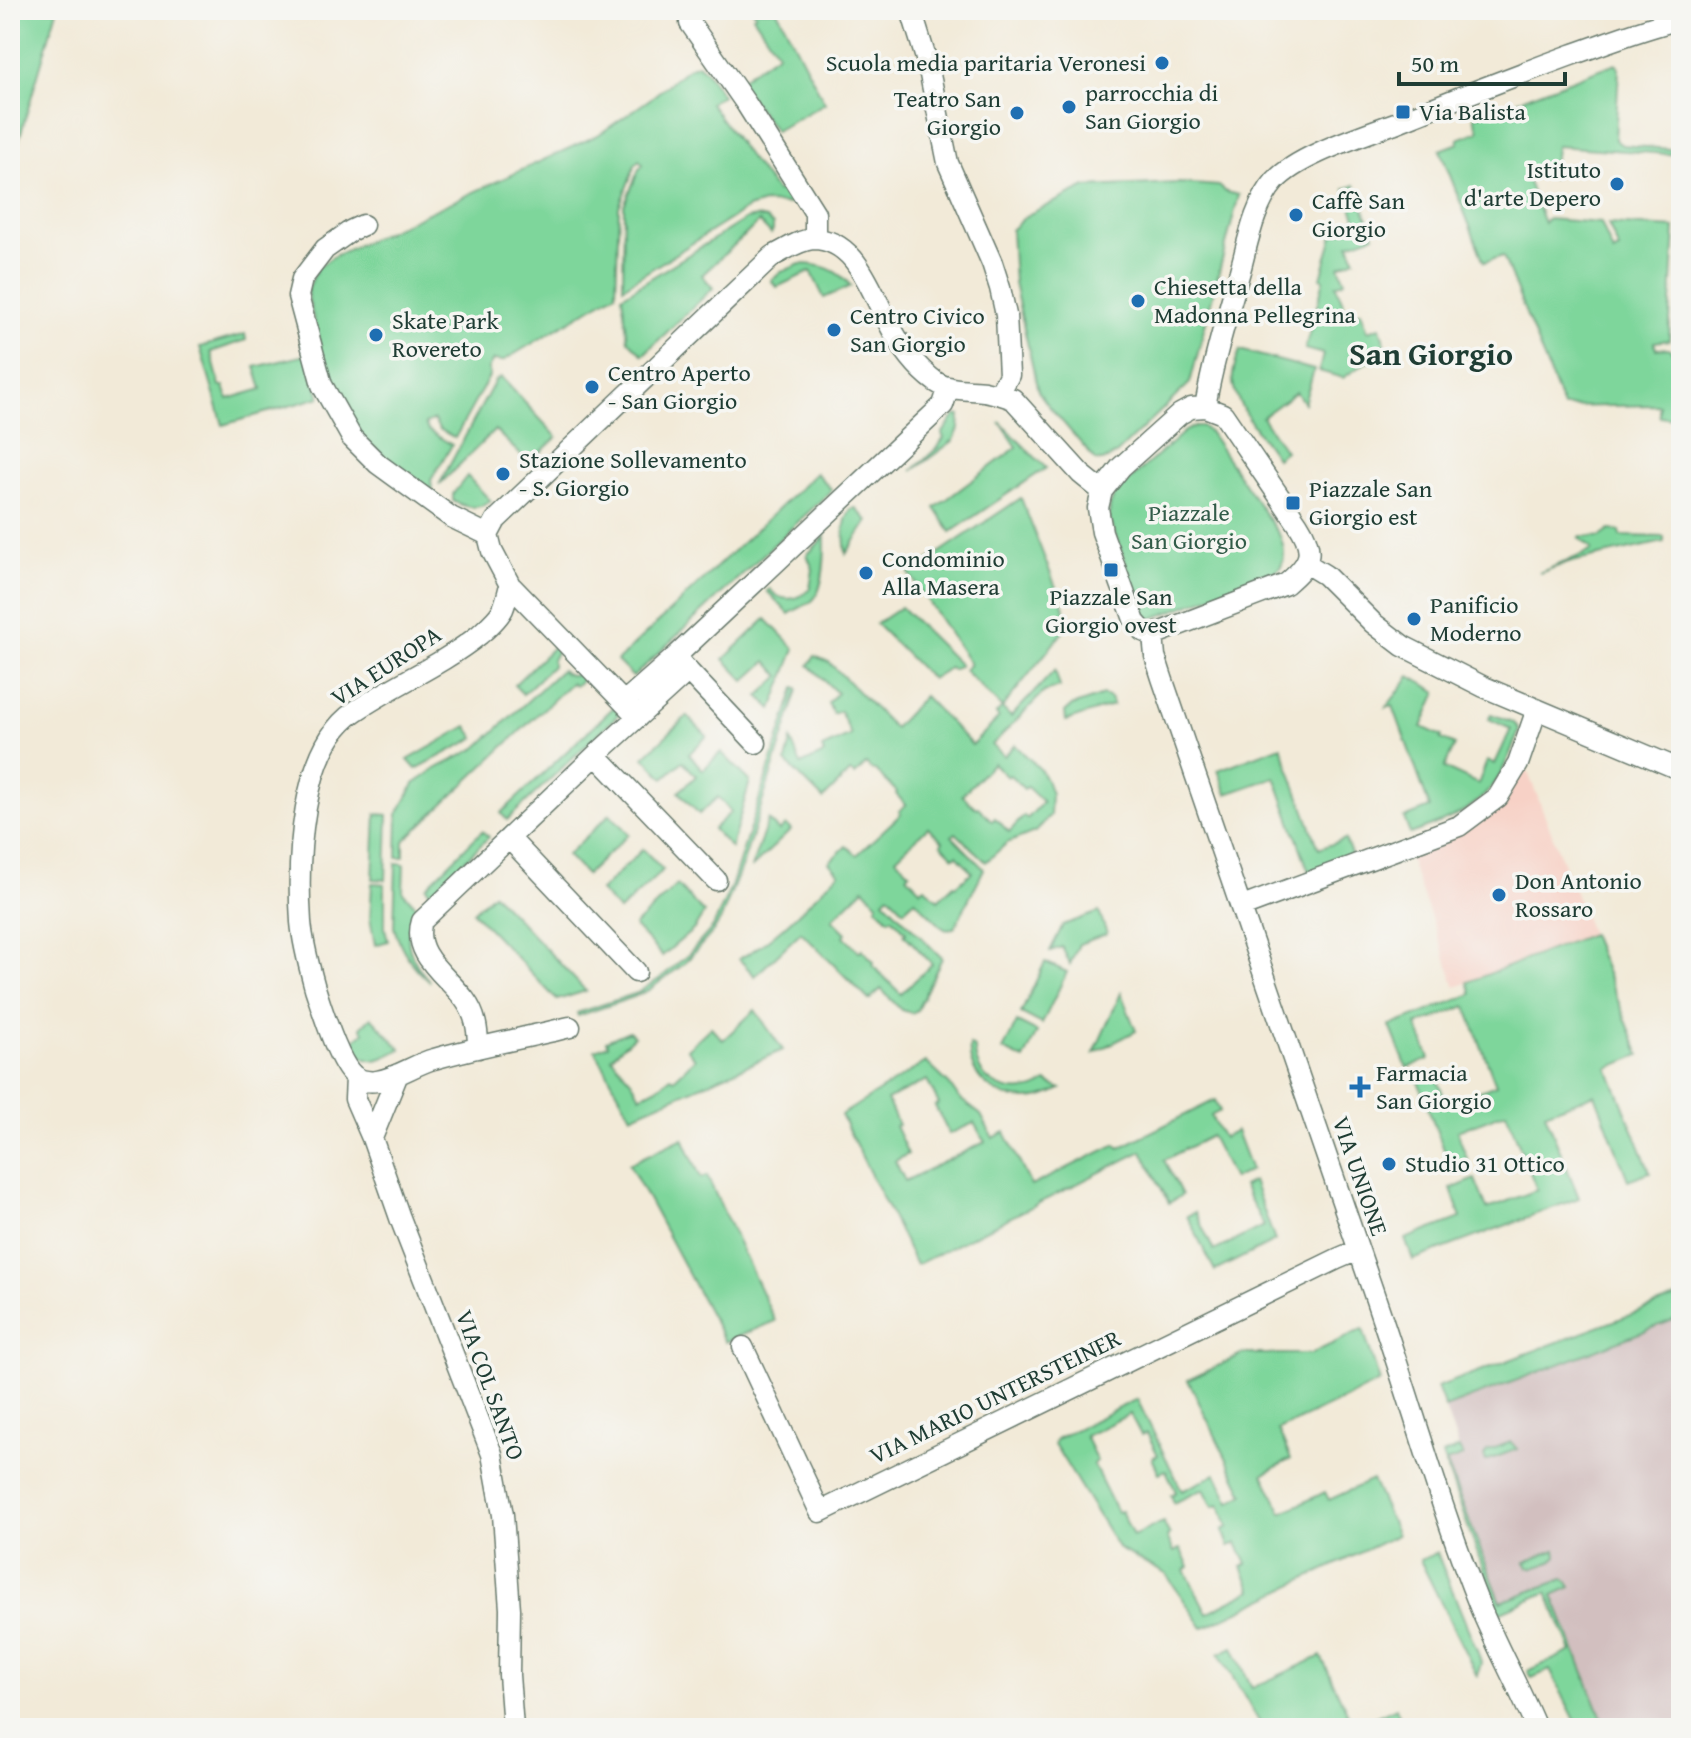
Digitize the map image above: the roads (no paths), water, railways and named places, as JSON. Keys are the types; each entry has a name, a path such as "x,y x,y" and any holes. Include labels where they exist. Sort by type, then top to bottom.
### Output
{"street":[{"path":"911,10 928,65 948,163 1000,288 1006,315 1009,375 999,394"},
{"path":"1205,407 1253,224 1262,200 1286,171 1325,150 1468,94 1644,29 1681,19"},
{"path":"690,23 747,105 815,213 812,239"},
{"path":"363,225 325,249 302,279 298,296 322,385 352,438 378,464 451,517 488,535"},
{"path":"631,709 510,585 492,551 488,535 496,520 773,256 812,239 824,240 840,248 855,260 911,359 938,384 1013,399 1081,474 1102,491"},
{"path":"478,1048 478,1024 466,1000 433,966 421,944 419,930 422,921 596,755 631,709 943,405 949,387"},
{"path":"1205,407 1223,414 1307,538 1310,551 1307,564 1286,584 1153,635 1143,631 1135,622 1102,532 1098,508 1102,491 1121,467 1180,414 1191,408 1205,407"},
{"path":"1307,564 1325,575 1373,623 1403,646 1471,681 1681,770"},
{"name":"VIA EUROPA","path":"356,1078 346,1068 334,1042 307,961 301,924 302,849 312,778 330,737 352,713 457,652 488,628 503,610 510,585"},
{"name":"VIA UNIONE","path":"1153,635 1158,667 1465,1567 1536,1728"},
{"path":"684,657 756,743"},
{"path":"1242,907 1459,826 1498,797 1518,764 1537,709"},
{"path":"596,755 716,880"},
{"path":"509,838 636,972"},
{"path":"356,1078 379,1081 430,1060 570,1027"},
{"path":"372,1138 398,1074"},
{"name":"VIA COL SANTO","path":"356,1078 355,1099 492,1454 503,1515 510,1609 509,1675 513,1728"},
{"name":"VIA MARIO UNTERSTEINER","path":"743,1347 820,1512 1358,1250"}],"place":[{"name":"Scuola media paritaria Veronesi","path":"1162,63"},
{"name":"parrocchia di San Giorgio","path":"1069,107"},
{"name":"Via Balista","path":"1403,112"},
{"name":"Teatro San Giorgio","path":"1017,113"},
{"name":"Istituto d'arte Depero","path":"1617,184"},
{"name":"Caffè San Giorgio","path":"1296,215"},
{"name":"Chiesetta della Madonna Pellegrina","path":"1138,301"},
{"name":"Centro Civico San Giorgio","path":"834,330"},
{"name":"Skate Park Rovereto","path":"376,335"},
{"name":"Centro Aperto - San Giorgio","path":"592,387"},
{"name":"Stazione Sollevamento - S. Giorgio","path":"503,474"},
{"name":"Piazzale San Giorgio est","path":"1293,503"},
{"name":"Piazzale San Giorgio ovest","path":"1111,570"},
{"name":"Condominio Alla Masera","path":"866,573"},
{"name":"Panificio Moderno","path":"1414,619"},
{"name":"Don Antonio Rossaro","path":"1499,895"},
{"name":"Farmacia San Giorgio","path":"1360,1087"},
{"name":"Studio 31 Ottico","path":"1389,1164"}],"district":[{"name":"San Giorgio","path":"1431,354"}],"park label":[{"name":"Piazzale San Giorgio","path":"1189,527"}]}
